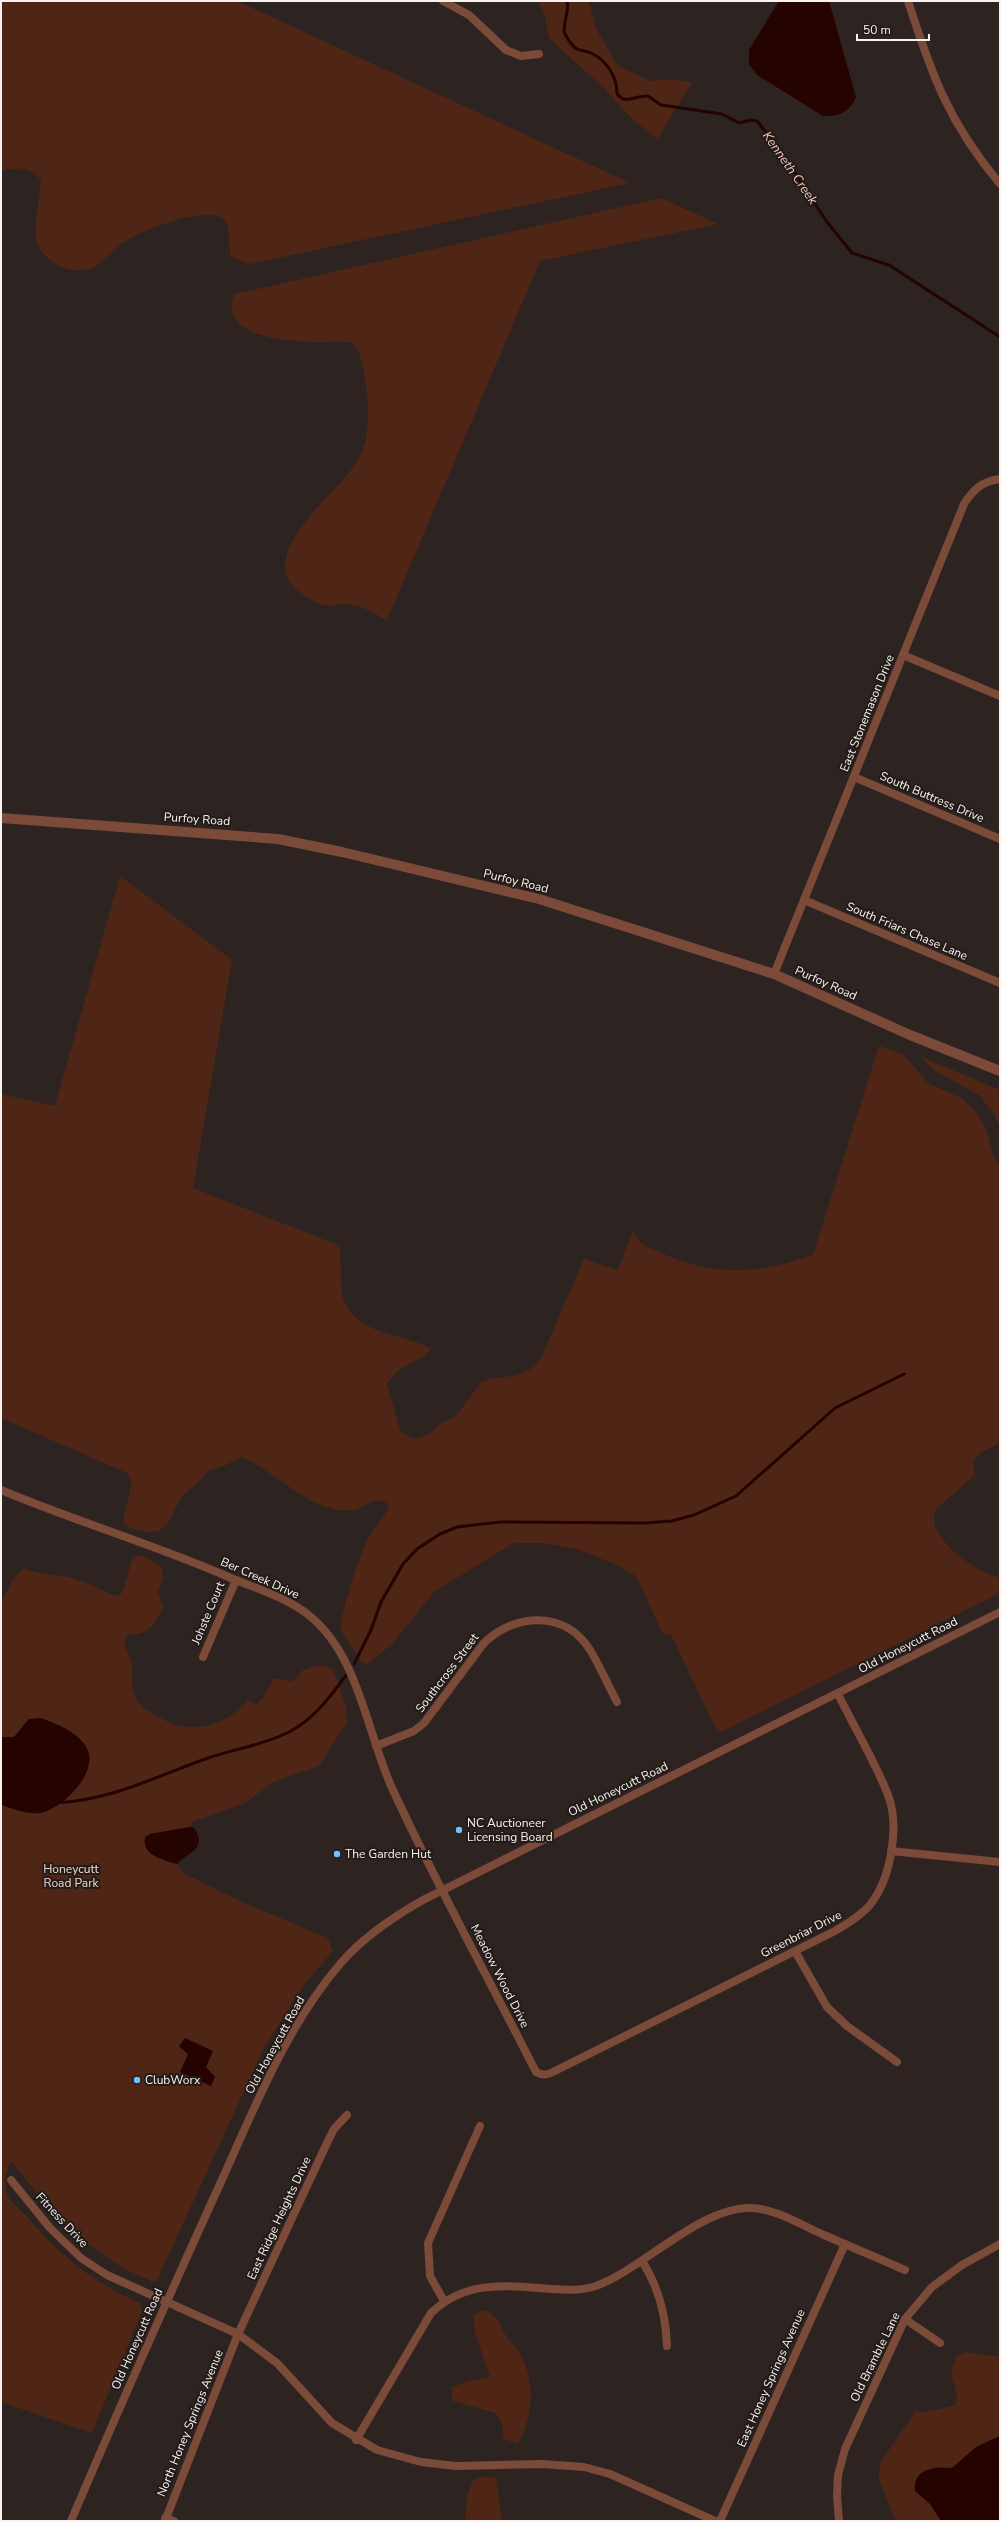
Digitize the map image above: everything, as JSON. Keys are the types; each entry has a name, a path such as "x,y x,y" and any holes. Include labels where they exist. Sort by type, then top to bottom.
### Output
{"street":[{"path":"443,1 469,15 506,50 521,56 540,54"},
{"path":"908,1 929,66 950,115 963,136 1000,184"},
{"name":"East Stonemason Drive","path":"774,974 964,504 976,488 985,483 1000,479"},
{"path":"903,655 1000,696"},
{"name":"South Buttress Drive","path":"854,777 1000,839"},
{"name":"Purfoy Road","path":"1,818 245,836 313,846 539,899 774,974 910,1035 1000,1071"},
{"name":"South Friars Chase Lane","path":"804,900 1000,983"},
{"name":"Ber Creek Drive","path":"1,1490 52,1512 185,1558 289,1602 309,1616 327,1633 346,1664 392,1788 442,1891"},
{"name":"Johste Court","path":"203,1656 236,1580"},
{"name":"Old Honeycutt Road","path":"72,2521 165,2303 256,2106 298,2024 314,1999 341,1963 368,1937 406,1910 1000,1612"},
{"name":"Southcross Street","path":"376,1746 414,1731 424,1723 484,1643 495,1632 520,1621 542,1620 554,1623 576,1635 590,1649 616,1702"},
{"name":"Greenbriar Drive","path":"536,2072 546,2075 555,2071 850,1922 869,1906 883,1880 891,1850 892,1821 888,1796 838,1694"},
{"path":"891,1850 1000,1862"},
{"name":"Meadow Wood Drive","path":"442,1891 536,2072"},
{"path":"794,1951 827,2007 847,2026 897,2062"},
{"name":"East Ridge Heights Drive","path":"238,2334 327,2143 334,2129 347,2115"},
{"path":"444,2301 430,2276 428,2243 480,2126"},
{"name":"Fitness Drive","path":"11,2180 56,2234 81,2258 107,2275 165,2303 238,2334 277,2363 324,2416 356,2440 390,2455 439,2464 474,2466 542,2464 584,2467 610,2474 715,2521"},
{"path":"356,2440 424,2322 444,2301 486,2286 582,2289 604,2282 711,2218 724,2212 743,2208 773,2212 905,2270"},
{"name":"East Honey Springs Avenue","path":"720,2521 845,2244"},
{"name":"Old Bramble Lane","path":"839,2521 836,2496 838,2475 845,2448 905,2320 932,2287 962,2265 1000,2244"},
{"path":"642,2260 657,2289 665,2317 667,2346"},
{"path":"905,2320 940,2343"},
{"name":"North Honey Springs Avenue","path":"165,2520 238,2334"},
{"path":"165,2520 174,2521"}],"green space":[{"path":"1,1 237,1 630,183 250,264 232,257 228,227 223,219 215,215 203,215 175,220 135,236 122,243 99,264 89,269 73,270 65,268 58,265 45,255 37,242 36,220 41,181 38,176 29,170 18,168 1,171"},
{"path":"538,1 589,1 596,29 618,66 650,81 674,79 692,83 657,139 631,118 606,90 549,38 544,12"},
{"path":"661,198 718,224 540,261 387,620 361,607 343,604 321,604 306,597 290,582 285,565 290,547 301,528 315,510 346,477 360,455 366,441 368,426 366,381 358,350 352,344 337,341 295,341 257,334 246,329 238,322 233,314 232,304 235,294"},
{"path":"120,876 232,960 193,1188 340,1246 343,1297 351,1313 371,1328 408,1339 431,1349 425,1356 400,1369 387,1383 400,1431 413,1439 428,1435 443,1422 455,1417 482,1381 521,1374 535,1365 541,1358 584,1259 618,1270 633,1231 642,1244 655,1251 703,1267 740,1270 758,1269 776,1266 813,1255 879,1046 903,1054 928,1083 961,1098 976,1111 987,1131 993,1156 1000,1165 1000,1443 981,1452 973,1462 975,1475 935,1510 934,1522 935,1527 941,1537 955,1552 973,1565 991,1575 1000,1578 1000,1593 723,1731 717,1731 671,1635 663,1634 636,1576 617,1565 579,1550 543,1543 514,1543 435,1591 392,1644 367,1664 362,1663 340,1628 345,1605 358,1564 373,1530 389,1507 386,1501 373,1501 354,1510 338,1510 323,1506 295,1491 268,1472 241,1457 224,1466 208,1471 198,1483 183,1495 167,1524 159,1531 150,1532 129,1528 123,1522 132,1481 127,1473 1,1418 1,1094 55,1106"},
{"path":"921,1057 1000,1090 1000,1128 994,1114 979,1095 935,1071"},
{"name":"Honeycutt Road Park","path":"143,1556 161,1566 163,1578 158,1592 163,1608 150,1628 141,1633 127,1635 124,1642 132,1665 133,1692 137,1700 142,1706 168,1722 180,1726 193,1727 217,1723 238,1710 248,1700 256,1705 263,1698 274,1678 292,1682 303,1670 317,1666 326,1666 333,1670 346,1707 347,1722 319,1766 273,1782 245,1803 192,1822 190,1827 150,1834 166,1861 177,1864 183,1873 238,1900 325,1937 331,1943 330,1948 334,1950 303,1986 264,2048 157,2280 154,2282 124,2269 70,2231 11,2162 5,2181 8,2197 13,2203 53,2245 78,2267 106,2285 140,2303 142,2311 92,2433 1,2402 1,1805 26,1811 46,1809 64,1800 82,1782 29,1719 14,1737 1,1737 1,1601 14,1578 24,1568 40,1573 76,1579 115,1596 122,1593 133,1557"},
{"path":"484,2310 497,2320 523,2359 527,2370 531,2392 531,2402 527,2423 518,2444 502,2438 503,2427 496,2413 453,2401 451,2388 467,2381 490,2377 475,2332 473,2315"},
{"path":"965,2352 1000,2357 1000,2436 983,2443 952,2468 933,2467 915,2491 930,2504 941,2521 896,2521 878,2477 882,2460 916,2411 923,2413 956,2405 957,2394 952,2376 952,2369 956,2357"},
{"path":"486,2476 496,2478 502,2521 465,2521 467,2496 473,2480"}],"shaded area":[{"path":"779,1 829,1 856,97 854,102 847,110 834,116 823,116 757,75 749,64 749,50"},
{"path":"41,1718 70,1731 85,1745 89,1755 89,1765 85,1776 69,1796 49,1810 40,1813 30,1813 1,1805 1,1737 14,1737 29,1719"},
{"path":"190,1827 194,1828 198,1835 198,1846 177,1864 154,1856 146,1848 145,1837 150,1834"},
{"path":"185,2038 213,2051 206,2067 215,2077 211,2086 180,2072 188,2054 179,2046"},
{"path":"1000,2436 1000,2521 941,2521 930,2504 915,2491 915,2483 917,2478 926,2470 952,2468 976,2447"}],"waterway":[{"name":"Kenneth Creek","path":"567,1 568,6 564,28 566,36 575,48 589,52 602,60 613,76 617,87 617,93 620,97 623,99 631,99 648,96 661,105 722,114 739,123 751,120 757,121 780,150 827,222 852,253 889,265 1000,337"},
{"path":"354,1664 371,1630 381,1602 403,1564 417,1549 440,1534 457,1527 500,1522 644,1523 672,1521 694,1515 736,1496 835,1408 904,1374"},
{"path":"55,1803 95,1798 114,1793 208,1758 259,1744 289,1732 298,1727 315,1713 329,1698 348,1673"}],"place":[{"name":"NC Auctioneer Licensing Board","path":"459,1830"},
{"name":"The Garden Hut","path":"337,1854"},
{"name":"ClubWorx","path":"137,2080"}]}
